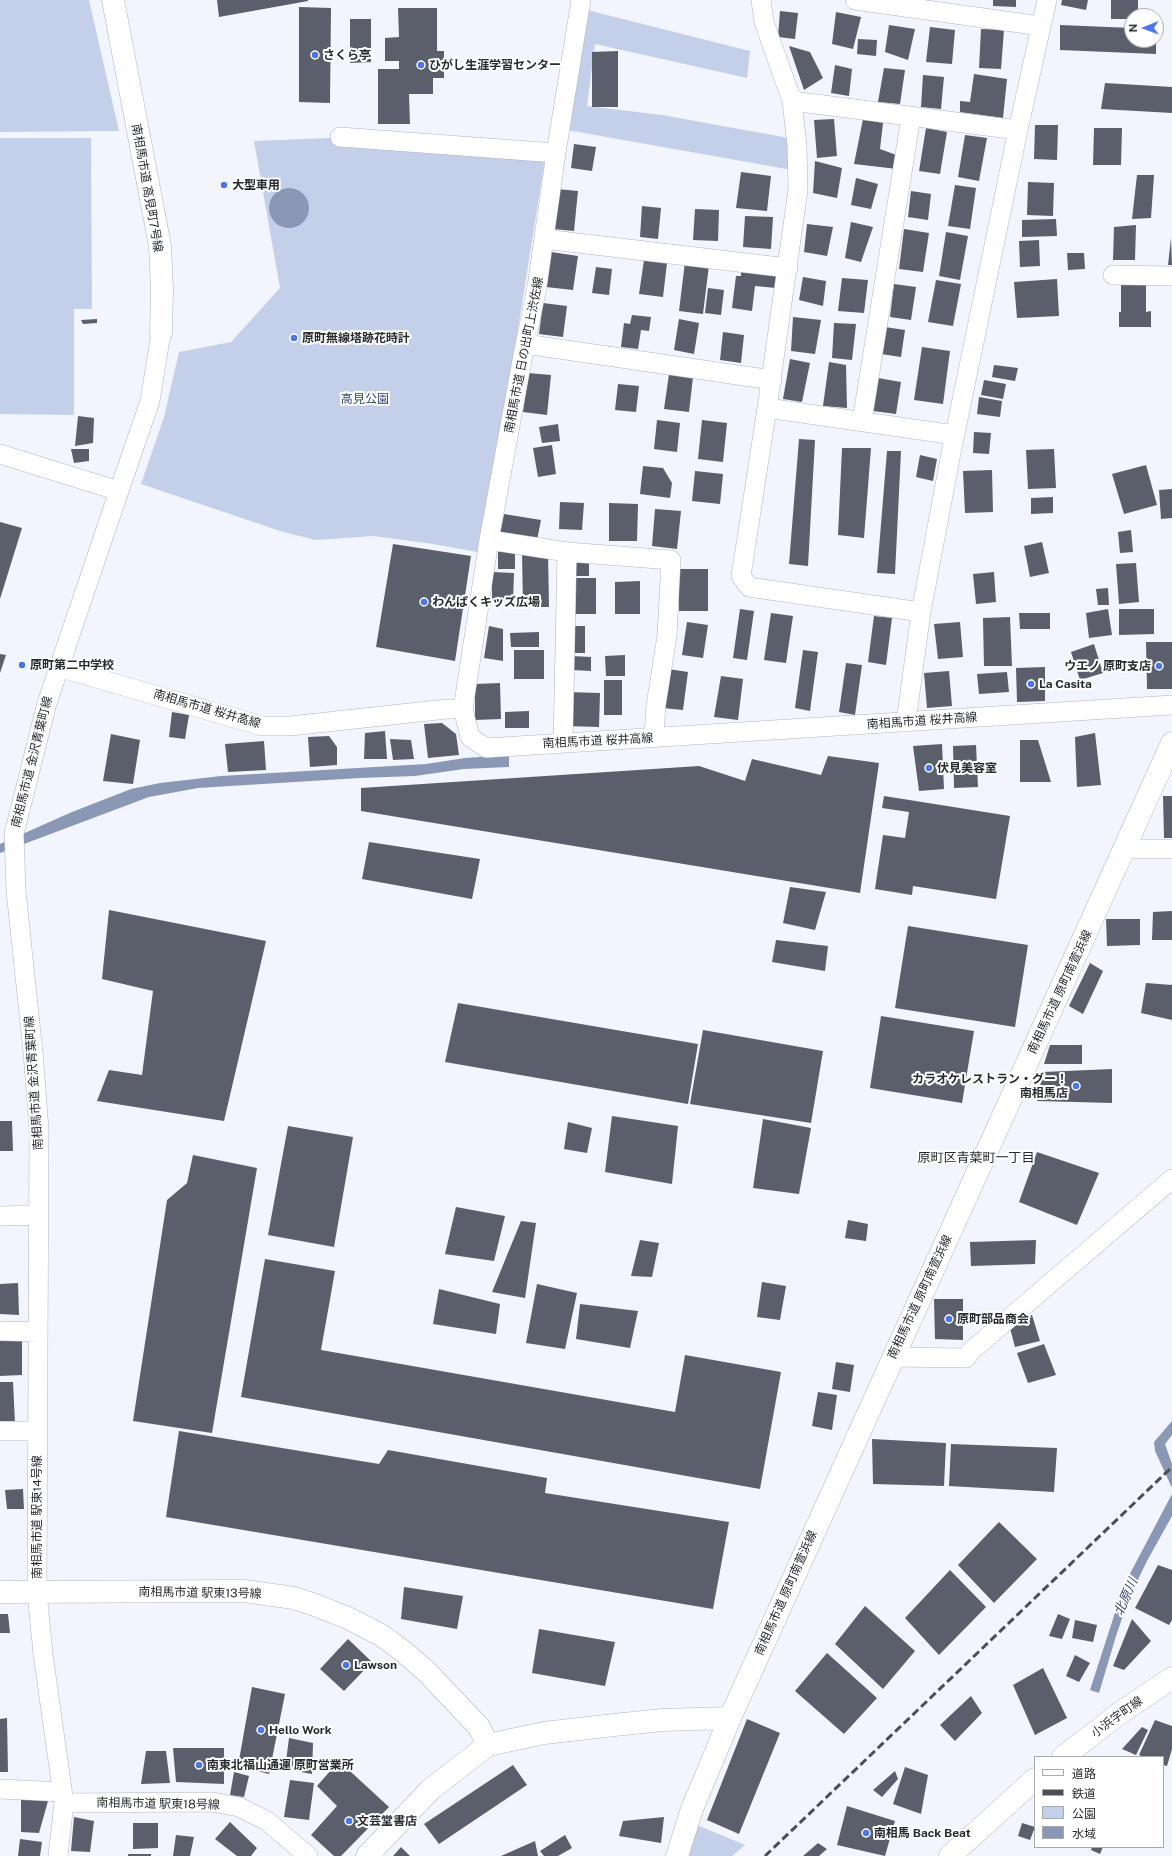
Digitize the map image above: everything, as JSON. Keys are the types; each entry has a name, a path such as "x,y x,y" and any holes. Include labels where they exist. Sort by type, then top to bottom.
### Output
{"street":[{"name":"南相馬市道 高見町7号線","path":"113,0 160,246 162,289 161,333 150,401 119,491"},
{"name":"南相馬市道 日の出町上渋佐線","path":"463,709 489,540 525,344 538,287 556,153 581,0"},
{"path":"761,0 764,22 792,102 797,146 798,190 768,408 740,576 749,587 921,612"},
{"path":"855,0 1042,26"},
{"path":"906,722 921,612 955,435 1018,130 1047,0"},
{"path":"792,102 1018,130"},
{"path":"862,421 911,117"},
{"path":"340,137 556,153"},
{"path":"544,239 788,268"},
{"path":"1113,276 1172,276"},
{"path":"525,344 772,380"},
{"path":"768,408 955,435"},
{"path":"0,454 119,491"},
{"name":"南相馬市道 金沢青葉町線","path":"39,1215 39,1129 14,854 14,834 39,732 58,667 119,491"},
{"path":"489,540 567,552 671,560 667,636 656,705 654,737"},
{"path":"562,742 567,552"},
{"name":"南相馬市道 桜井高線","path":"58,667 240,721 262,726 319,723 463,709 470,737 486,748 562,742 1172,705"},
{"name":"南相馬市道 原町南萱浜線","path":"677,1856 692,1809 730,1718 1172,743"},
{"path":"1125,849 1172,849"},
{"path":"892,1358 966,1358 971,1351 1172,1179"},
{"path":"0,1216 39,1215"},
{"name":"南相馬市道 駅東14号線","path":"39,1215 37,1592 63,1798 58,1856"},
{"path":"0,1331 38,1332"},
{"path":"0,1431 38,1431"},
{"name":"南相馬市道 駅東13号線","path":"0,1592 244,1591 294,1598 348,1618 381,1635 404,1652 426,1671 478,1727 488,1745"},
{"name":"小浜字町線","path":"1064,1756 1120,1713 1172,1678"},
{"path":"367,1856 431,1789 488,1745 544,1733 614,1725 662,1720 730,1718"},
{"path":"953,1855 1034,1780"},
{"name":"南相馬市道 駅東18号線","path":"0,1789 63,1798 212,1802 239,1807 267,1821 308,1856"}],"green space":[{"path":"0,0 89,0 119,131 0,132"},
{"path":"587,10 750,51 747,78 595,44 587,106 662,115 789,138 792,170 567,130"},
{"path":"0,138 91,138 92,309 74,309 74,415 0,414"},
{"name":"高見公園","path":"329,138 545,159 517,335 477,552 374,536 316,540 283,532 141,484 164,417 179,352 231,342 280,288 254,141"},
{"path":"697,1825 745,1845 732,1856 688,1856"}],"water":[{"path":"293,188 300,191 306,197 309,208 308,216 300,225 293,228 285,228 278,225 270,216 269,204 272,197 281,189"},
{"path":"509,755 509,767 464,769 415,776 198,788 149,797 0,853 0,844 72,812 131,789 160,783 221,776 426,764 465,758"},
{"path":"1172,1421 1172,1435 1165,1444 1172,1464 1172,1488 1155,1451 1154,1442"},
{"name":"北原川","path":"1172,1494 1172,1516 1147,1561 1129,1598 1099,1693 1090,1690 1124,1585"}],"building":[{"path":"217,0 308,0 308,1 219,17"},
{"path":"993,0 1016,0 1016,7 993,6"},
{"path":"1062,0 1088,0 1086,10 1061,5"},
{"path":"1111,0 1138,0 1138,8 1124,8 1124,19 1111,19"},
{"name":"さくら亭","path":"299,7 331,8 330,103 299,102"},
{"name":"ひがし生涯学習センター","path":"398,8 437,8 437,51 444,51 444,78 433,78 433,94 409,94 410,124 378,124 378,69 399,69 399,61 385,61 385,38 399,37"},
{"path":"780,11 798,13 795,39 778,37"},
{"path":"836,12 861,17 853,49 832,44"},
{"path":"350,19 371,19 371,62 350,63"},
{"path":"889,25 915,29 908,60 885,52"},
{"path":"1060,25 1124,28 1124,48 1156,48 1156,54 1060,50"},
{"path":"930,27 955,30 952,64 926,62"},
{"path":"981,29 1004,30 1001,69 979,68"},
{"path":"858,39 877,40 876,56 857,54"},
{"path":"789,46 810,52 823,78 804,90"},
{"path":"618,51 618,107 592,107 592,52"},
{"path":"835,65 852,69 849,96 831,93"},
{"path":"884,68 905,70 900,104 878,102"},
{"path":"974,74 1007,79 1003,118 960,112 960,101 970,102"},
{"path":"923,75 944,77 941,109 921,107"},
{"path":"1105,83 1172,87 1172,113 1101,109"},
{"path":"834,119 837,156 817,158 814,120"},
{"path":"863,119 883,123 880,149 899,156 897,169 854,164"},
{"path":"1035,125 1058,125 1057,160 1034,159"},
{"path":"926,128 947,132 940,174 919,171"},
{"path":"1094,128 1122,128 1121,165 1093,165"},
{"path":"965,135 987,138 979,181 958,177"},
{"path":"574,144 596,147 592,171 571,168"},
{"path":"815,161 842,168 837,198 813,193"},
{"path":"741,172 771,176 767,211 736,208"},
{"path":"1137,175 1154,175 1151,218 1132,219"},
{"path":"856,178 878,184 871,209 851,205"},
{"path":"1028,182 1054,183 1053,216 1027,215"},
{"path":"955,185 976,188 970,229 948,226"},
{"path":"557,189 578,191 574,231 553,229"},
{"path":"911,191 931,194 928,220 908,217"},
{"path":"642,206 661,208 658,239 640,237"},
{"path":"695,209 719,210 718,241 693,240"},
{"path":"745,216 773,217 771,249 743,247"},
{"path":"1056,219 1057,236 1022,237 1022,220"},
{"path":"851,222 873,227 861,262 845,258"},
{"path":"807,224 833,227 827,256 804,252"},
{"path":"1136,225 1135,260 1113,260 1114,227"},
{"path":"904,229 929,233 923,272 899,269"},
{"path":"946,232 968,236 960,280 939,276"},
{"path":"1171,238 1172,265 1168,265"},
{"path":"1039,240 1040,266 1020,267 1019,241"},
{"path":"551,252 578,256 573,290 546,287"},
{"path":"1067,253 1084,253 1085,269 1068,270"},
{"path":"644,260 667,263 663,297 639,294"},
{"path":"685,262 709,265 703,314 679,311"},
{"path":"596,267 612,269 609,295 592,293"},
{"path":"741,269 778,273 776,288 755,286 752,311 732,308 736,276 741,276"},
{"path":"803,277 826,281 823,306 799,300"},
{"path":"842,278 868,280 864,313 838,311"},
{"path":"1057,279 1059,316 1017,318 1014,282"},
{"path":"936,280 961,284 953,326 928,322"},
{"path":"894,284 916,287 911,320 890,317"},
{"path":"1121,285 1146,285 1146,312 1151,311 1151,327 1119,327 1119,312 1121,312"},
{"path":"708,288 724,290 721,315 705,313"},
{"path":"543,303 567,306 563,337 539,334"},
{"path":"632,315 651,317 649,331 641,330 638,349 621,347 624,323 630,324"},
{"path":"793,317 821,320 815,354 791,351"},
{"path":"97,319 97,323 83,324 81,320"},
{"path":"679,319 699,323 694,354 674,350"},
{"path":"834,323 856,324 852,360 832,358"},
{"path":"885,327 905,330 901,357 881,354"},
{"path":"723,332 744,335 741,363 720,360"},
{"path":"922,347 950,351 943,404 914,400"},
{"path":"790,359 810,363 802,402 783,399"},
{"path":"829,362 846,365 847,408 823,406"},
{"path":"994,365 1018,368 1015,381 992,377"},
{"path":"528,373 551,375 547,415 523,412"},
{"path":"669,374 693,377 689,412 664,409"},
{"path":"878,378 901,382 896,414 873,411"},
{"path":"984,380 1006,384 1003,399 981,395"},
{"path":"618,384 639,386 636,412 615,410"},
{"path":"979,397 1002,401 1000,417 977,414"},
{"path":"78,416 94,418 93,443 75,446"},
{"path":"657,420 680,423 677,452 654,449"},
{"path":"702,420 727,423 723,462 698,459"},
{"path":"558,424 560,441 542,443 539,427"},
{"path":"974,432 991,433 989,454 973,453"},
{"path":"799,439 815,440 808,566 789,564"},
{"path":"552,445 556,474 538,477 533,448"},
{"path":"842,448 871,448 864,538 838,535"},
{"path":"71,449 89,449 89,461 74,463"},
{"path":"1054,449 1056,488 1028,489 1026,450"},
{"path":"887,451 901,451 895,574 877,573"},
{"path":"920,455 937,459 933,481 916,477"},
{"path":"1146,465 1157,505 1124,514 1112,474"},
{"path":"643,466 663,468 672,483 670,498 640,494"},
{"path":"992,470 993,512 965,513 963,471"},
{"path":"695,471 723,474 720,504 692,501"},
{"path":"1172,489 1172,518 1161,519 1159,490"},
{"path":"1053,497 1053,513 1031,514 1031,498"},
{"path":"560,502 584,503 582,530 559,529"},
{"path":"609,503 638,504 637,541 609,541"},
{"path":"655,509 681,511 677,549 652,546"},
{"path":"504,514 541,520 537,540 500,534"},
{"path":"0,522 22,528 0,599"},
{"path":"1131,530 1133,552 1120,553 1118,532"},
{"path":"1042,542 1049,573 1030,577 1024,546"},
{"name":"わんぱくキッズ広場","path":"393,544 471,556 455,661 376,647"},
{"path":"498,552 515,552 515,569 498,569"},
{"path":"522,552 548,552 549,607 523,607"},
{"path":"589,559 589,576 572,576 572,560"},
{"path":"1136,563 1139,602 1119,604 1116,564"},
{"path":"679,569 708,569 708,611 679,611"},
{"path":"492,572 514,573 513,601 492,601"},
{"path":"994,572 996,602 976,604 973,574"},
{"path":"571,578 596,578 596,614 571,614"},
{"path":"640,581 640,614 615,614 615,582"},
{"path":"1108,588 1109,605 1098,605 1096,589"},
{"path":"740,609 754,611 747,660 733,658"},
{"path":"1108,609 1112,635 1089,638 1086,613"},
{"path":"1119,609 1154,609 1154,634 1119,635"},
{"path":"771,613 793,616 786,663 764,660"},
{"path":"1019,613 1050,613 1050,629 1020,629"},
{"path":"874,616 892,618 886,665 868,662"},
{"path":"1010,617 1012,666 984,666 983,618"},
{"path":"687,622 708,625 703,658 682,655"},
{"path":"960,622 963,657 938,659 934,624"},
{"path":"489,626 503,629 503,661 484,658"},
{"path":"568,626 585,626 585,653 567,653"},
{"path":"539,632 539,647 511,647 510,633"},
{"name":"ウエノ 原町支店","path":"1146,642 1172,642 1172,689 1147,689"},
{"path":"1094,644 1103,673 1080,680 1071,652"},
{"path":"514,650 544,650 544,679 514,679"},
{"path":"803,650 818,652 810,711 795,708"},
{"path":"0,654 6,655 0,673"},
{"path":"625,655 625,676 606,676 605,656"},
{"path":"572,656 591,657 591,671 572,670"},
{"path":"846,663 862,665 855,715 839,712"},
{"name":"La Casita","path":"1045,667 1045,701 1017,702 1016,668"},
{"path":"668,669 688,672 683,710 663,708"},
{"path":"949,671 952,706 927,708 924,673"},
{"path":"1007,672 1009,692 979,694 977,674"},
{"path":"721,676 743,679 738,720 714,717"},
{"path":"604,680 622,680 622,715 604,715"},
{"path":"500,683 501,719 475,720 475,684"},
{"path":"566,692 600,693 599,727 565,726"},
{"path":"529,711 529,728 505,728 505,712"},
{"path":"172,712 189,715 185,739 169,737"},
{"path":"442,723 456,734 459,755 428,758 424,724"},
{"path":"385,731 387,759 364,759 365,733"},
{"path":"1095,733 1101,785 1077,787 1075,737"},
{"path":"111,734 140,740 133,784 103,781"},
{"path":"329,736 337,747 337,765 310,767 308,737"},
{"path":"390,739 411,740 414,759 393,760"},
{"path":"1020,740 1038,740 1051,782 1020,782"},
{"path":"264,741 266,770 228,772 225,744"},
{"name":"伏見美容室","path":"942,744 944,789 919,791 913,746"},
{"path":"976,745 978,787 954,788 953,746"},
{"path":"828,756 879,763 860,893 361,811 361,788 699,766 745,781 752,759 821,775"},
{"path":"884,796 1010,816 996,899 913,886 912,895 875,889 883,835 905,838 909,812 882,808"},
{"path":"1163,796 1172,796 1172,838 1164,838"},
{"path":"369,842 480,859 472,899 362,879"},
{"path":"790,887 826,892 815,930 783,923"},
{"path":"109,910 266,941 224,1121 97,1101 109,1070 142,1075 153,991 102,979"},
{"path":"1172,911 1172,940 1152,940 1153,912"},
{"path":"1106,919 1140,919 1140,945 1107,946"},
{"path":"908,926 1028,945 1015,1027 895,1008"},
{"path":"776,940 828,946 825,971 772,962"},
{"path":"1090,963 1103,971 1083,1014 1069,1006"},
{"path":"1146,983 1172,985 1172,1020 1141,1013"},
{"path":"458,1003 698,1044 688,1104 445,1062"},
{"path":"881,1016 974,1031 962,1103 870,1088"},
{"path":"703,1030 823,1051 811,1123 690,1104"},
{"path":"1050,1045 1082,1045 1082,1064 1044,1064"},
{"name":"カラオケレストラン・グー！ 南相馬店","path":"1112,1069 1112,1103 1037,1101 1043,1072"},
{"path":"612,1116 678,1126 672,1184 605,1172"},
{"path":"763,1119 811,1128 799,1194 753,1188"},
{"path":"0,1121 12,1121 13,1151 0,1151"},
{"path":"568,1122 592,1128 587,1153 564,1149"},
{"path":"288,1126 353,1137 334,1247 268,1235"},
{"path":"1037,1152 1099,1173 1077,1225 1019,1202"},
{"path":"193,1155 257,1168 212,1433 133,1421 167,1200 187,1183"},
{"path":"456,1207 505,1216 494,1261 445,1254"},
{"path":"848,1220 868,1224 866,1241 845,1238"},
{"path":"521,1221 536,1223 525,1298 492,1292"},
{"path":"640,1240 659,1243 652,1277 631,1276"},
{"path":"1036,1240 1035,1264 971,1266 970,1242"},
{"path":"265,1259 335,1271 321,1350 675,1412 685,1355 781,1372 760,1489 241,1397"},
{"path":"762,1282 786,1286 780,1320 757,1317"},
{"path":"18,1283 19,1315 0,1314 0,1284"},
{"path":"537,1284 577,1293 565,1349 526,1343"},
{"path":"439,1289 500,1304 496,1334 433,1324"},
{"name":"原町部品商会","path":"934,1299 963,1299 963,1340 935,1339"},
{"path":"580,1304 638,1311 630,1348 576,1339"},
{"path":"1032,1315 1040,1341 1015,1347 1010,1328 1019,1318"},
{"path":"0,1340 22,1341 22,1375 0,1376"},
{"path":"1044,1344 1056,1375 1028,1383 1017,1353"},
{"path":"836,1362 854,1365 850,1392 832,1389"},
{"path":"0,1382 13,1382 15,1423 0,1423"},
{"path":"818,1392 837,1395 832,1430 812,1426"},
{"path":"179,1431 379,1464 388,1450 547,1478 545,1493 729,1522 713,1609 166,1517"},
{"path":"872,1439 946,1443 944,1486 873,1484"},
{"path":"951,1444 1057,1448 1054,1492 949,1486"},
{"path":"23,1489 24,1509 7,1509 5,1490"},
{"path":"999,1522 1037,1559 994,1603 958,1565"},
{"path":"1158,1565 1172,1570 1172,1620 1169,1625 1135,1608"},
{"path":"950,1570 986,1607 939,1655 905,1618"},
{"path":"404,1587 463,1596 457,1629 401,1619"},
{"path":"865,1606 915,1651 883,1689 835,1644"},
{"path":"0,1614 8,1614 10,1633 0,1633"},
{"path":"1058,1614 1070,1619 1062,1639 1049,1636"},
{"path":"1132,1619 1151,1641 1124,1670 1113,1666"},
{"path":"1075,1620 1097,1625 1093,1642 1072,1638"},
{"path":"539,1629 615,1642 605,1686 532,1673"},
{"name":"Lawson","path":"348,1639 372,1662 344,1691 320,1669"},
{"path":"827,1653 877,1698 844,1734 795,1691"},
{"path":"1075,1655 1090,1663 1079,1682 1066,1676"},
{"path":"1043,1668 1067,1718 1035,1735 1013,1685"},
{"name":"Hello Work","path":"252,1687 285,1694 269,1774 238,1766"},
{"path":"971,1696 982,1713 955,1741 940,1725"},
{"path":"7,1718 8,1772 0,1772 0,1719"},
{"path":"747,1719 780,1733 739,1834 707,1820"},
{"path":"1155,1720 1172,1726 1172,1749 1167,1766 1164,1765 1164,1756 1139,1755"},
{"path":"1142,1727 1148,1730 1136,1755 1122,1749"},
{"path":"289,1738 313,1743 312,1774 285,1769"},
{"name":"南東北福山通運 原町営業所","path":"173,1748 224,1748 224,1784 176,1782"},
{"path":"146,1751 166,1751 170,1783 141,1784"},
{"name":"文芸堂書店","path":"339,1761 389,1807 341,1856 334,1856 311,1835 337,1806 317,1786"},
{"path":"513,1765 527,1785 439,1844 424,1824"},
{"path":"905,1767 928,1775 921,1814 893,1804"},
{"path":"895,1771 898,1779 882,1797 873,1790"},
{"path":"234,1772 249,1776 244,1797 230,1795"},
{"path":"290,1780 314,1783 309,1820 284,1817"},
{"path":"21,1798 48,1801 39,1833 21,1832"},
{"name":"南相馬 Back Beat","path":"847,1806 895,1821 885,1856 837,1845"},
{"path":"74,1817 94,1821 90,1852 71,1851"},
{"path":"664,1817 661,1843 619,1836 623,1821"},
{"path":"230,1822 257,1848 251,1856 237,1856 215,1839"},
{"path":"133,1823 158,1823 158,1848 133,1849"},
{"path":"1022,1823 1034,1827 1030,1840 1018,1836"},
{"path":"176,1835 194,1837 190,1856 173,1856"},
{"path":"565,1835 572,1848 558,1856 544,1856 540,1851"},
{"path":"20,1839 42,1842 40,1856 18,1856"},
{"path":"535,1841 538,1856 501,1856"},
{"path":"818,1843 827,1849 819,1856 803,1856"},
{"path":"401,1847 410,1856 393,1856"},
{"path":"1092,1848 1103,1848 1100,1854 1091,1850"},
{"path":"128,1854 151,1854 151,1856 128,1856"}],"railway":[{"path":"765,1856 1172,1467"}],"place":[{"name":"さくら亭","path":"315,55"},
{"name":"ひがし生涯学習センター","path":"421,65"},
{"name":"大型車用","path":"224,185"},
{"name":"原町無線塔跡花時計","path":"294,338"},
{"name":"わんぱくキッズ広場","path":"424,602"},
{"name":"原町第二中学校","path":"22,665"},
{"name":"ウエノ 原町支店","path":"1159,666"},
{"name":"La Casita","path":"1031,684"},
{"name":"伏見美容室","path":"929,768"},
{"name":"カラオケレストラン・グー！ 南相馬店","path":"1076,1086"},
{"name":"原町部品商会","path":"949,1319"},
{"name":"Lawson","path":"346,1665"},
{"name":"Hello Work","path":"261,1730"},
{"name":"南東北福山通運 原町営業所","path":"199,1765"},
{"name":"文芸堂書店","path":"349,1821"},
{"name":"南相馬 Back Beat","path":"866,1833"}],"district":[{"name":"原町区青葉町一丁目","path":"976,1158"}]}
